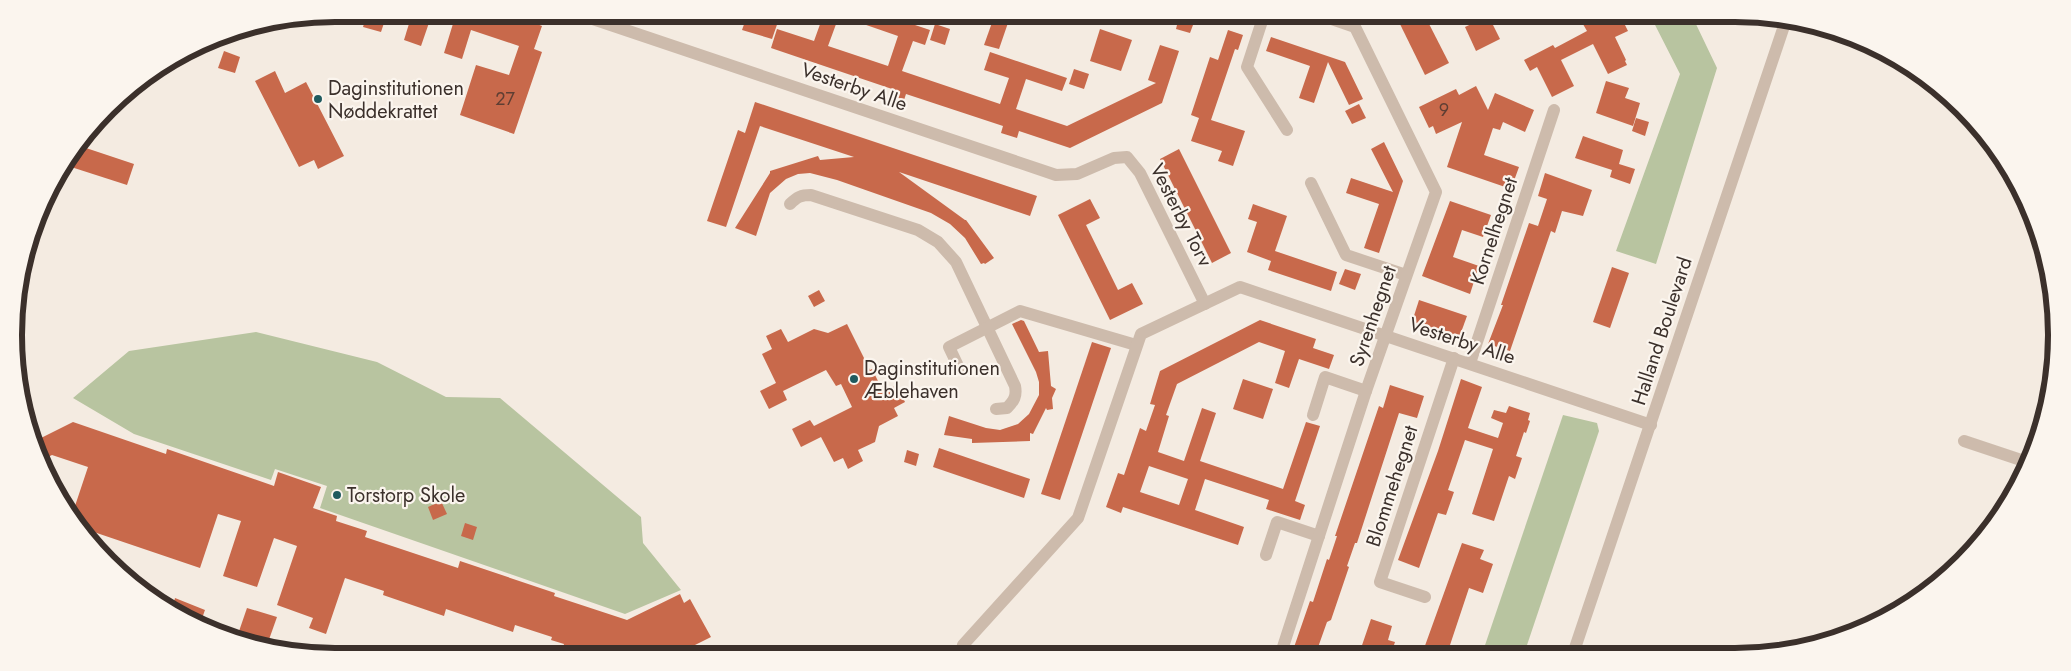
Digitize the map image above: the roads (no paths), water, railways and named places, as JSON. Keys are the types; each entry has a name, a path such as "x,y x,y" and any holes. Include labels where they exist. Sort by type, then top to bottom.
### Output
{"street":[{"name":"Vesterby Alle","path":"602,22 1056,175 1078,174 1114,158"},
{"path":"1262,22 1247,67 1288,130"},
{"name":"Syrenhegnet","path":"1282,648 1366,391 1436,192 1357,23"},
{"name":"Halland Boulevard","path":"1575,648 1784,26"},
{"name":"Kornelhegnet","path":"1470,363 1554,110"},
{"name":"Vesterby Torv","path":"1114,158 1127,157 1140,173 1205,304"},
{"path":"1311,183 1346,255 1406,275"},
{"path":"790,204 797,197 811,195 918,230 938,242 956,262 1015,386 1016,393 1013,402 1007,408 996,409"},
{"name":"Vesterby Alle","path":"1136,345 1141,334 1240,288 1470,363 1651,425"},
{"path":"959,368 949,347 1020,311 1136,345 1078,518 963,644 962,648"},
{"name":"Blommehegnet","path":"1424,597 1380,582 1454,358"},
{"path":"1313,415 1325,377 1366,391"},
{"path":"1964,441 2022,460"},
{"path":"1266,555 1277,522 1319,536"}],"place":[{"name":"Daginstitutionen Nøddekrattet","path":"318,99"},
{"name":"Daginstitutionen Æblehaven","path":"854,379"},
{"name":"Torstorp Skole","path":"337,495"}]}
